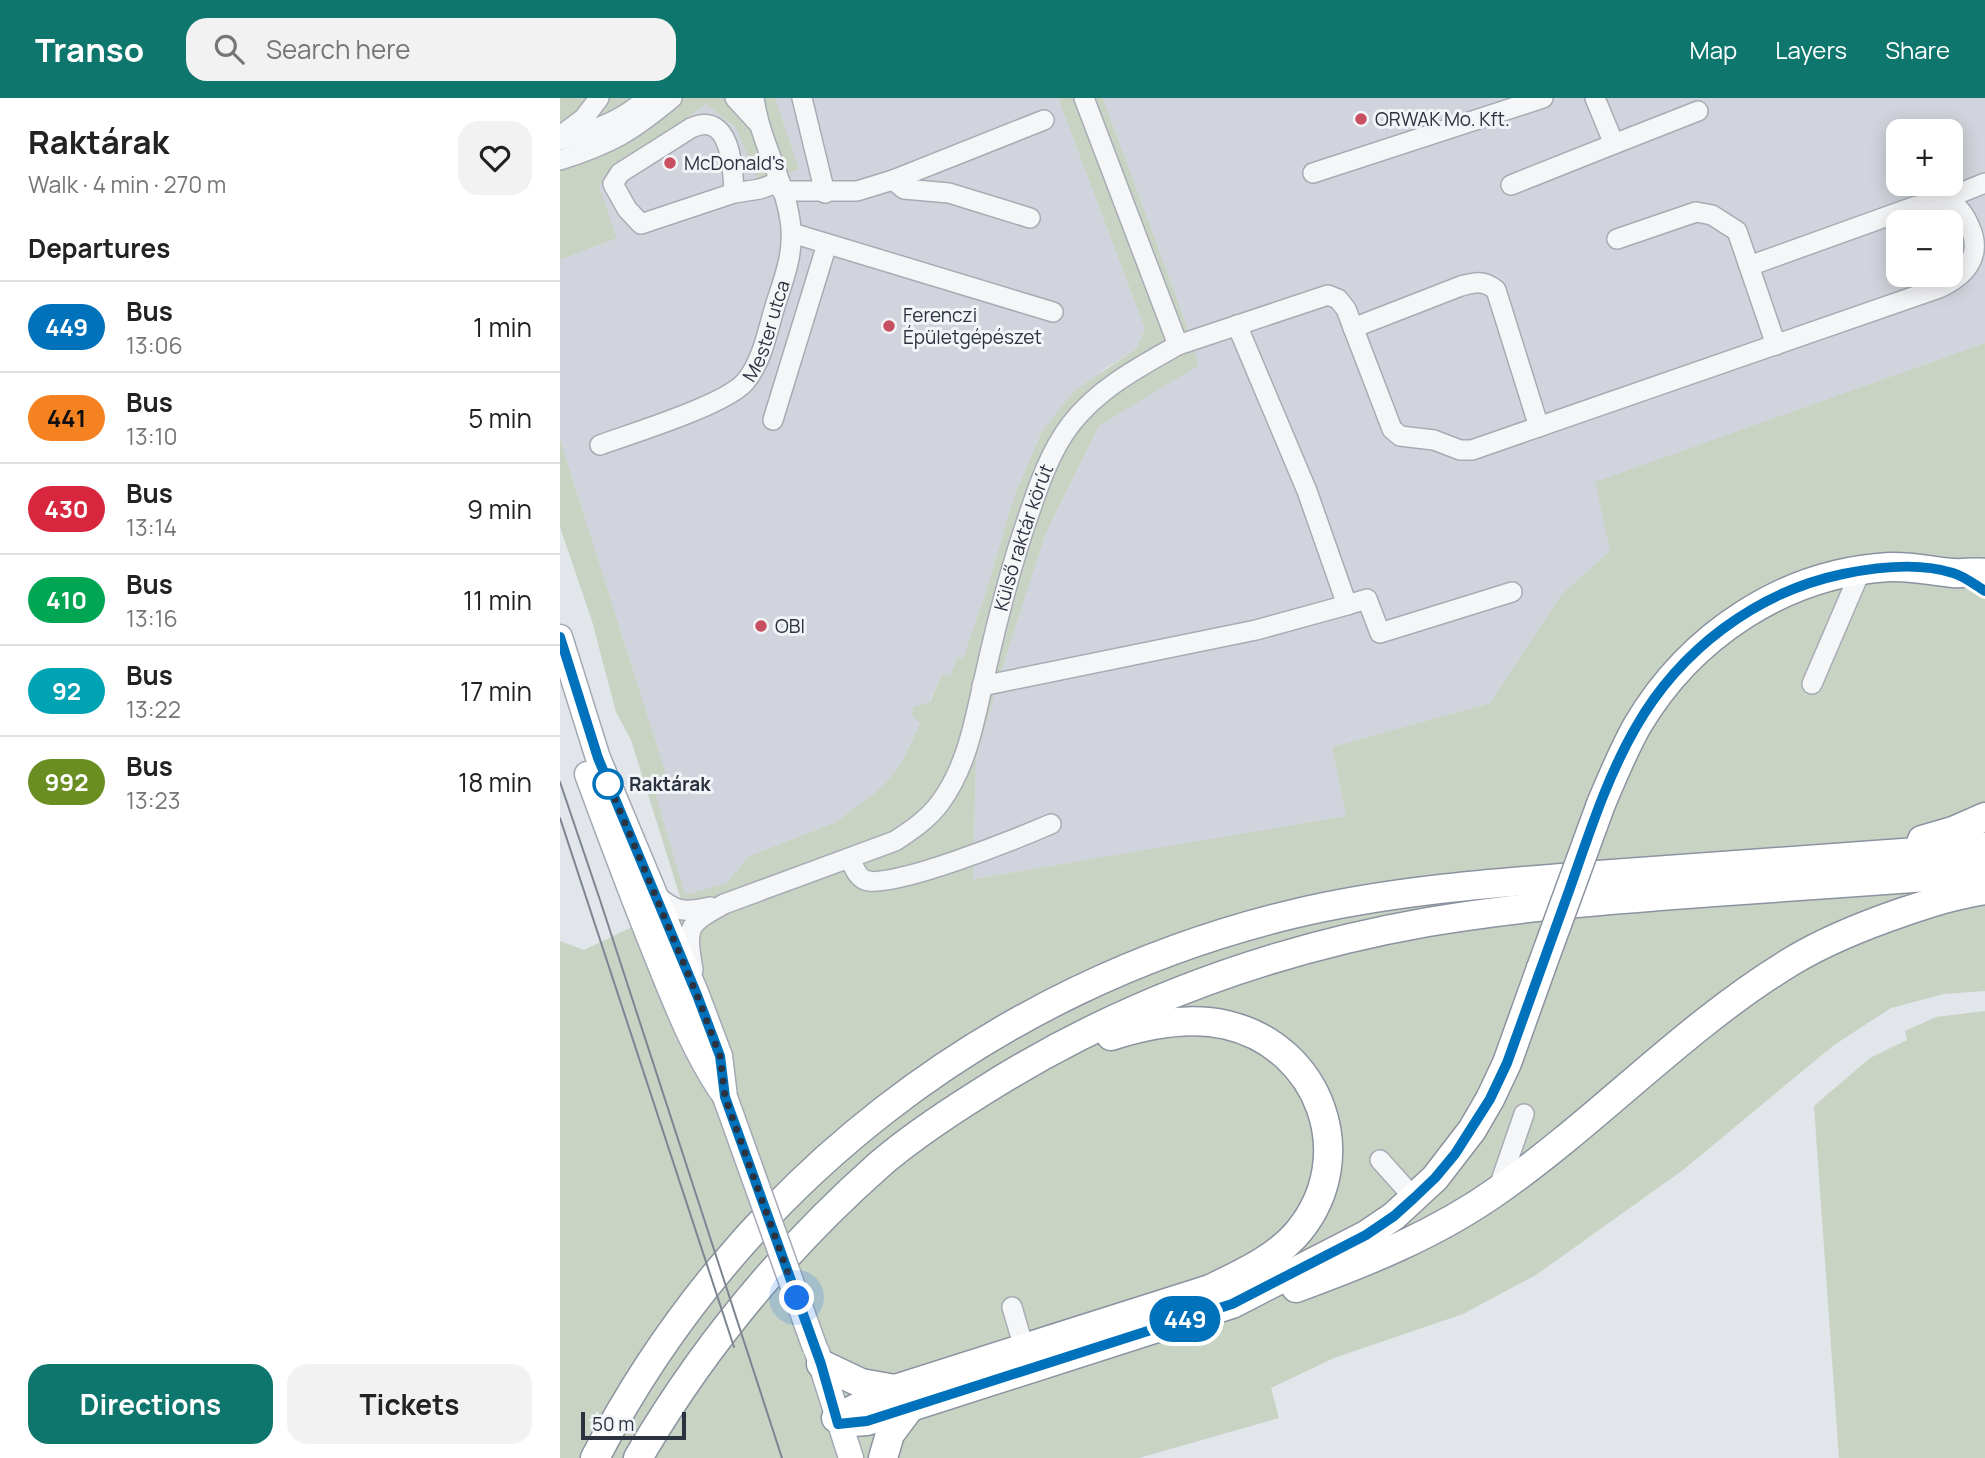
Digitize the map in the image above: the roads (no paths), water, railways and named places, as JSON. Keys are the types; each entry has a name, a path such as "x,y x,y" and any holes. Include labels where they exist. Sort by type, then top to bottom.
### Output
{"highway":[{"path":"818,1356 861,1383 903,1397 1221,1296 1316,1260 1366,1235 1394,1216 1435,1178 1455,1154 1490,1099 1507,1063 1601,804 1636,727 1654,700 1696,652 1743,614 1766,601 1829,577 1860,570 1911,567 1954,573 1985,573"},
{"path":"1954,573 1985,591"},
{"path":"1845,857 1926,839 1985,817"},
{"path":"595,1458 647,1368 702,1290 782,1200 865,1125 939,1070 992,1035 1103,979 1182,947 1236,930 1295,914 1363,901 1491,884 1985,847"},
{"path":"638,1458 711,1346 750,1296 805,1234 890,1157 955,1108 1016,1070 1094,1028 1184,989 1248,967 1416,925 1504,911 1622,899 1985,873"},
{"path":"837,1421 867,1421 903,1397 1024,1349 1221,1296 1290,1290 1367,1262 1447,1222 1497,1192 1534,1165 1700,1027 1792,961 1832,940 1888,918 1941,899 1985,890"},
{"path":"1016,1070 1134,1028 1185,1021 1207,1021 1250,1034 1287,1056 1300,1070 1320,1104 1328,1142 1328,1164 1318,1203 1298,1233 1285,1246 1245,1271 1221,1296"},
{"path":"883,1458 903,1397"}],"main road":[{"path":"560,637 598,758 720,1056 725,1097 818,1356 851,1458"},
{"path":"560,689 573,734 623,873 703,1064 725,1097"}],"street":[{"path":"560,138 583,118 599,98"},
{"path":"560,138 604,126 648,98"},
{"path":"560,160 599,148 625,134 672,98"},
{"path":"735,98 758,123"},
{"path":"754,98 758,123"},
{"path":"802,98 825,193"},
{"path":"1084,98 1178,345"},
{"path":"1313,173 1543,98"},
{"path":"1595,98 1614,144"},
{"path":"1511,186 1698,111"},
{"path":"734,193 730,147 709,124 700,124 620,173 613,184 618,195 641,224 734,193 760,189 780,187 825,193 857,191 893,180 1044,120"},
{"name":"Mester utca","path":"600,445 725,398 747,380 764,342 783,282 790,256 792,233 791,220 758,123"},
{"path":"893,180 904,189 948,193 1030,218"},
{"path":"1944,203 1959,193 1985,183"},
{"path":"1539,426 1496,290 1487,283 1475,282 1461,286 1353,328 1392,429 1400,436 1434,440 1460,450 1472,450 1939,288 1956,280 1969,265 1974,238 1963,214 1954,205 1944,203 1916,206 1749,266"},
{"path":"1617,239 1696,212 1712,215 1737,231 1776,345"},
{"path":"792,233 1053,312"},
{"path":"773,420 827,244"},
{"name":"Külső raktár körút","path":"697,995 689,943 690,932 698,918 724,904 895,841 920,824 939,805 965,759 997,621 1032,505 1056,447 1071,424 1091,402 1130,372 1178,345 1328,295 1338,299 1346,309 1353,328"},
{"path":"1237,325 1307,491 1347,605"},
{"path":"1812,684 1860,570"},
{"path":"982,686 1256,630 1367,599 1380,634 1512,592"},
{"path":"849,859 864,880 885,881 986,851 1051,824"},
{"name":"Külső raktár körút","path":"655,894 667,904 686,911 724,904"},
{"path":"1497,1192 1524,1114"},
{"path":"1380,1160 1414,1198"},
{"path":"1012,1307 1024,1349"}],"tram line":[{"path":"560,782 782,1458"},
{"path":"560,818 734,1347"}],"place":[{"name":"ORWAK Mo. Kft.","path":"1361,119"},
{"name":"McDonald's","path":"670,163"},
{"name":"Ferenczi Épületgépészet","path":"889,326"},
{"name":"OBI","path":"761,626"},
{"name":"Raktárak","path":"608,784"}]}
